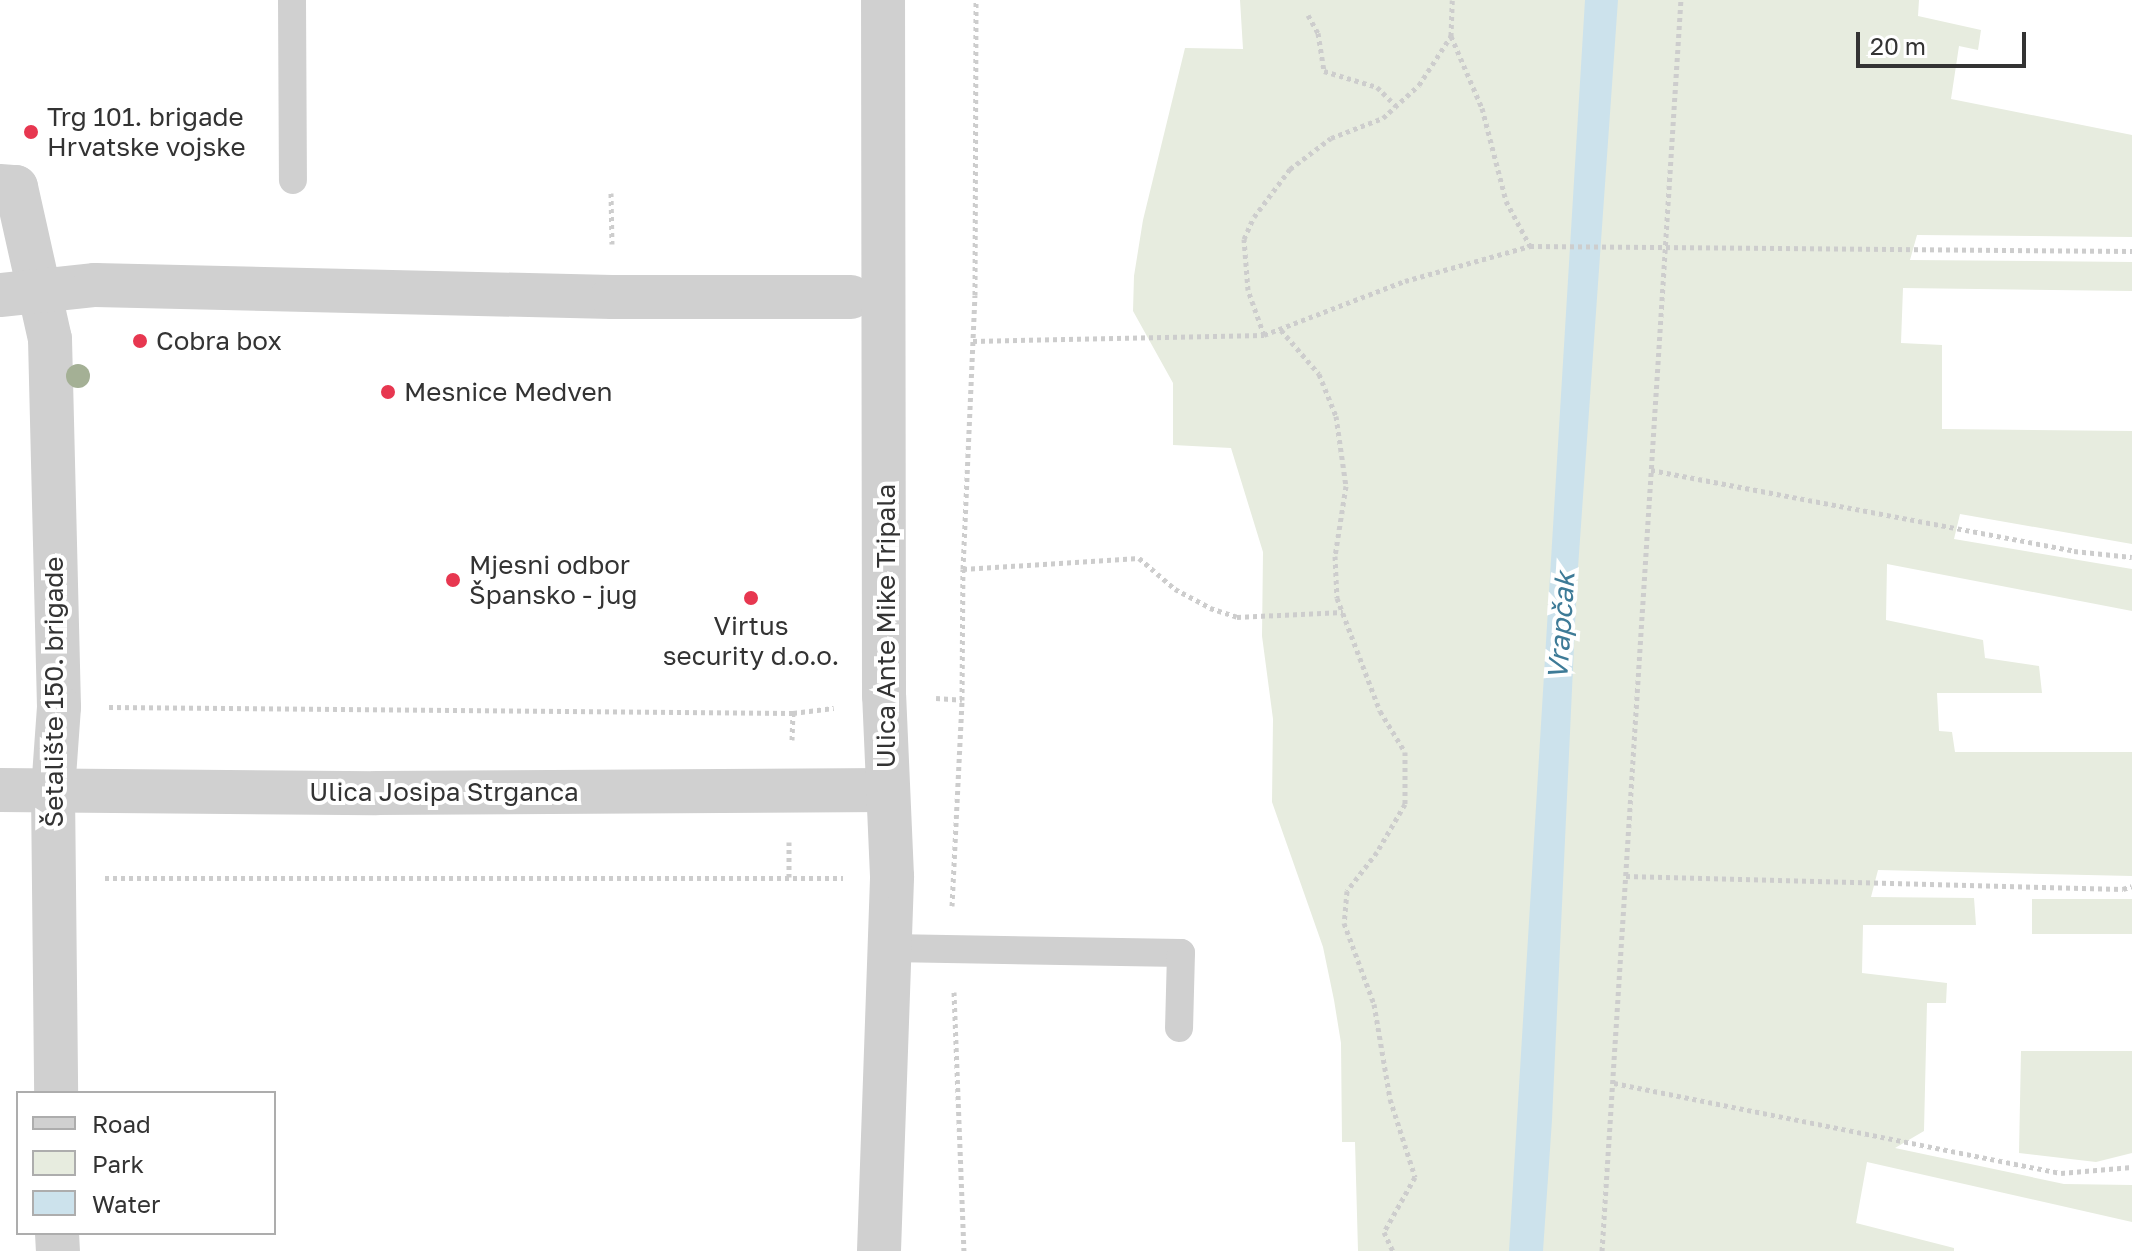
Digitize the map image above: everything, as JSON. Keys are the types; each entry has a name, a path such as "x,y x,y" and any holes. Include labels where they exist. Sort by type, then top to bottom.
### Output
{"street":[{"name":"Ulica Ante Mike Tripala","path":"879,1251 892,876 887,790 883,0"},
{"path":"0,186 16,187 20,294 95,285 596,297 851,297"},
{"name":"Šetalište 150. brigade","path":"20,294 50,339 59,707 53,791 56,1091"},
{"name":"Ulica Josipa Strganca","path":"0,790 887,790"}],"lane":[{"path":"292,0 293,180"},
{"path":"890,948 1181,953 1179,1028"}],"path":[{"path":"964,1251 951,880 962,700 963,569 973,341 976,0"},
{"path":"1452,0 1451,36 1482,108 1506,201 1530,246"},
{"path":"1602,1251 1681,0"},
{"path":"1308,15 1318,33 1324,71 1377,87 1396,106"},
{"path":"1264,335 1248,290 1244,239 1254,217 1290,169 1331,138 1383,118 1419,85 1451,36"},
{"path":"973,341 1264,335 1405,281 1530,246 2132,251"},
{"path":"1281,330 1319,374 1336,416 1346,486 1335,556 1337,598 1380,711 1405,752 1405,804 1377,852 1347,891 1344,923 1374,1004 1390,1099 1415,1177 1384,1232 1393,1251"},
{"path":"1651,470 2074,551 2132,557"},
{"path":"963,569 1139,558 1175,589 1210,608 1237,617 1343,612"},
{"path":"59,707 793,713 829,711 839,704"},
{"path":"789,832 789,877"},
{"path":"1626,876 2123,889 2132,886"},
{"path":"53,878 850,878"},
{"path":"1614,1083 2061,1173 2132,1167"}],"green space":[{"path":"1240,0 1919,0 1918,16 1981,30 1978,50 1959,46 1951,99 2132,135 2132,237 1917,235 1910,260 2132,262 2132,291 1903,288 1901,343 1942,345 1942,429 2132,431 2132,544 1960,514 1954,539 2132,569 2132,611 1887,564 1886,620 1983,640 1985,658 2039,666 2042,693 1937,693 1939,731 1952,732 1955,752 2132,752 2132,876 1878,870 1871,897 1974,898 1976,925 1863,925 1862,973 1947,983 1946,1003 1927,1003 1924,1131 1895,1148 2064,1184 2132,1185 2132,1222 1867,1162 1856,1223 1954,1248 1954,1251 1358,1251 1355,1142 1342,1142 1341,1043 1334,1000 1323,947 1272,802 1273,719 1262,636 1263,552 1231,448 1173,445 1173,383 1133,311 1134,276 1143,220 1185,48 1243,49"},
{"path":"2032,899 2132,899 2132,934 2032,934"},
{"path":"2021,1051 2132,1051 2132,1153 2096,1162 2019,1153"}],"water":[{"name":"Vrapčak","path":"1585,0 1618,0 1577,582 1552,1120 1543,1251 1509,1251"}],"place":[{"name":"Trg 101. brigade Hrvatske vojske","path":"31,132"},
{"name":"Cobra box","path":"140,341"},
{"name":"Mesnice Medven","path":"388,392"},
{"name":"Mjesni odbor Špansko - jug","path":"453,580"},
{"name":"Virtus security d.o.o.","path":"751,598"}]}
